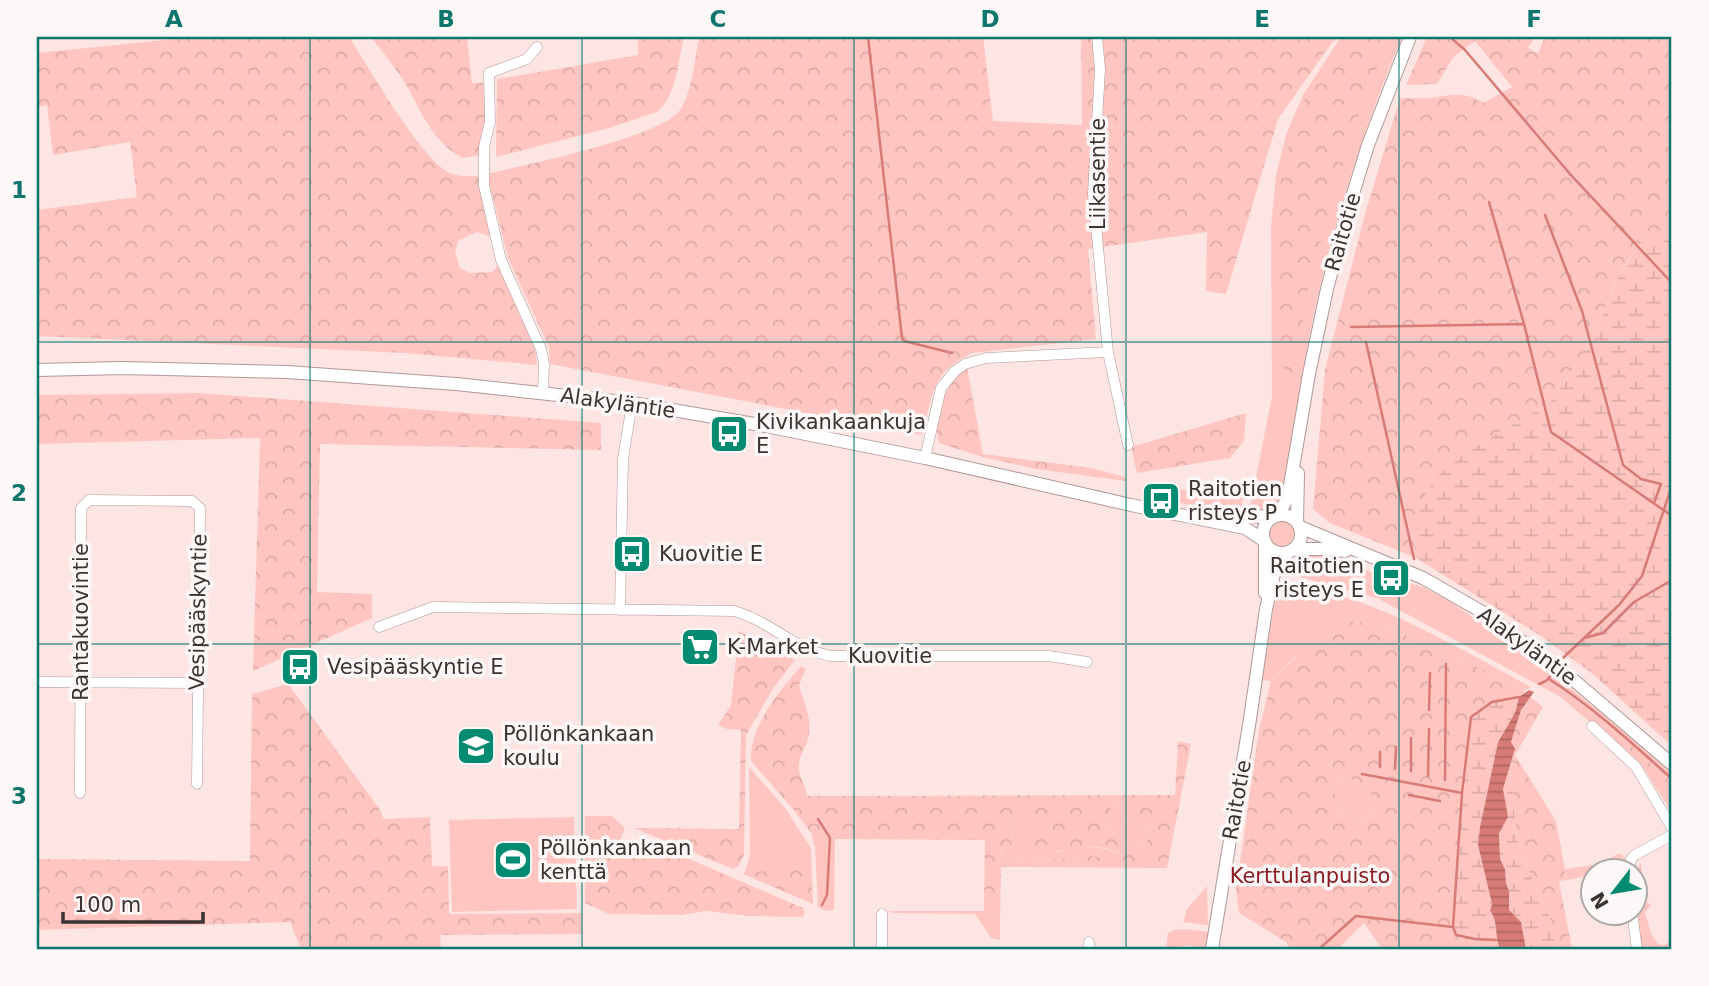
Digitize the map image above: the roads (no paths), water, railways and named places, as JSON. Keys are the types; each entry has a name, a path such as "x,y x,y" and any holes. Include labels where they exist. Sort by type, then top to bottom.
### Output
{"main road":[{"name":"Raitotie","path":"1276,515 1288,497 1326,289 1345,220 1368,145 1410,37"},
{"name":"Alakyläntie","path":"37,370 123,368 287,372 632,403 766,425 1245,528 1264,542"},
{"name":"Raitotie","path":"1298,524 1299,433"},
{"name":"Alakyläntie","path":"1189,516 1246,519 1276,515"},
{"path":"1276,515 1292,517 1298,524 1300,539 1290,550 1275,552 1264,542 1264,526 1276,515"},
{"name":"Alakyläntie","path":"1298,524 1423,579 1500,624 1576,682 1672,764"},
{"name":"Raitotie","path":"1264,542 1266,609"},
{"name":"Alakyläntie","path":"1290,550 1329,549 1365,554"},
{"name":"Raitotie","path":"1212,949 1266,609 1276,565 1290,550"}],"street":[{"name":"Liikasentie","path":"1097,37 1100,69 1093,194 1108,352 1128,445"},
{"path":"537,47 527,59 489,73 490,122 482,169 501,260 541,349 544,364 543,393"},
{"path":"925,458 942,388 955,371 965,364 986,358 1108,352"},
{"path":"620,610 623,459 632,403"},
{"name":"Rantakuovintie","path":"80,793 81,509 89,500 135,500"},
{"name":"Vesipääskyntie","path":"135,500 192,500 200,508 197,784"},
{"name":"Kuovitie","path":"380,627 433,607 734,611 752,616 803,648 832,656 1049,656 1087,662"},
{"path":"37,682 197,683"},
{"path":"1592,726 1636,767 1672,828"},
{"path":"1634,856 1672,835"},
{"path":"883,914 883,949"},
{"path":"1634,926 1637,949"}],"waterway":[{"path":"868,37 902,338 904,341 952,353"},
{"path":"1450,37 1465,50 1570,174 1672,283"},
{"path":"1489,202 1551,432 1672,516"},
{"path":"1545,215 1582,311 1623,465 1641,479 1661,484 1654,503"},
{"path":"1351,327 1524,324"},
{"path":"1366,342 1414,559"},
{"path":"1563,658 1619,605 1642,576 1672,485"},
{"path":"1584,638 1603,633 1634,602 1672,580"},
{"path":"1445,780 1446,664"},
{"path":"1429,710 1430,673"},
{"path":"1539,684 1553,673"},
{"path":"1549,679 1628,739 1672,779"},
{"path":"1496,940 1456,935 1453,927 1462,793 1471,717 1492,702 1519,697"},
{"path":"1428,776 1429,729"},
{"path":"1411,738 1411,771"},
{"path":"1395,769 1396,747"},
{"path":"1380,752 1380,767"},
{"path":"1362,774 1462,793"},
{"path":"1409,795 1440,801"},
{"path":"818,819 830,838 827,895 822,905"},
{"path":"1319,949 1356,916 1453,927"}],"place":[{"name":"Kivikankaankuja E","path":"729,434"},
{"name":"Raitotien risteys P","path":"1161,501"},
{"name":"Kuovitie E","path":"632,554"},
{"name":"Raitotien risteys E","path":"1391,578"},
{"name":"K-Market","path":"700,647"},
{"name":"Vesipääskyntie E","path":"300,667"},
{"name":"Pöllönkankaan koulu","path":"476,746"},
{"name":"Pöllönkankaan kenttä","path":"513,860"}],"park label":[{"name":"Kerttulanpuisto","path":"1310,876"}]}
